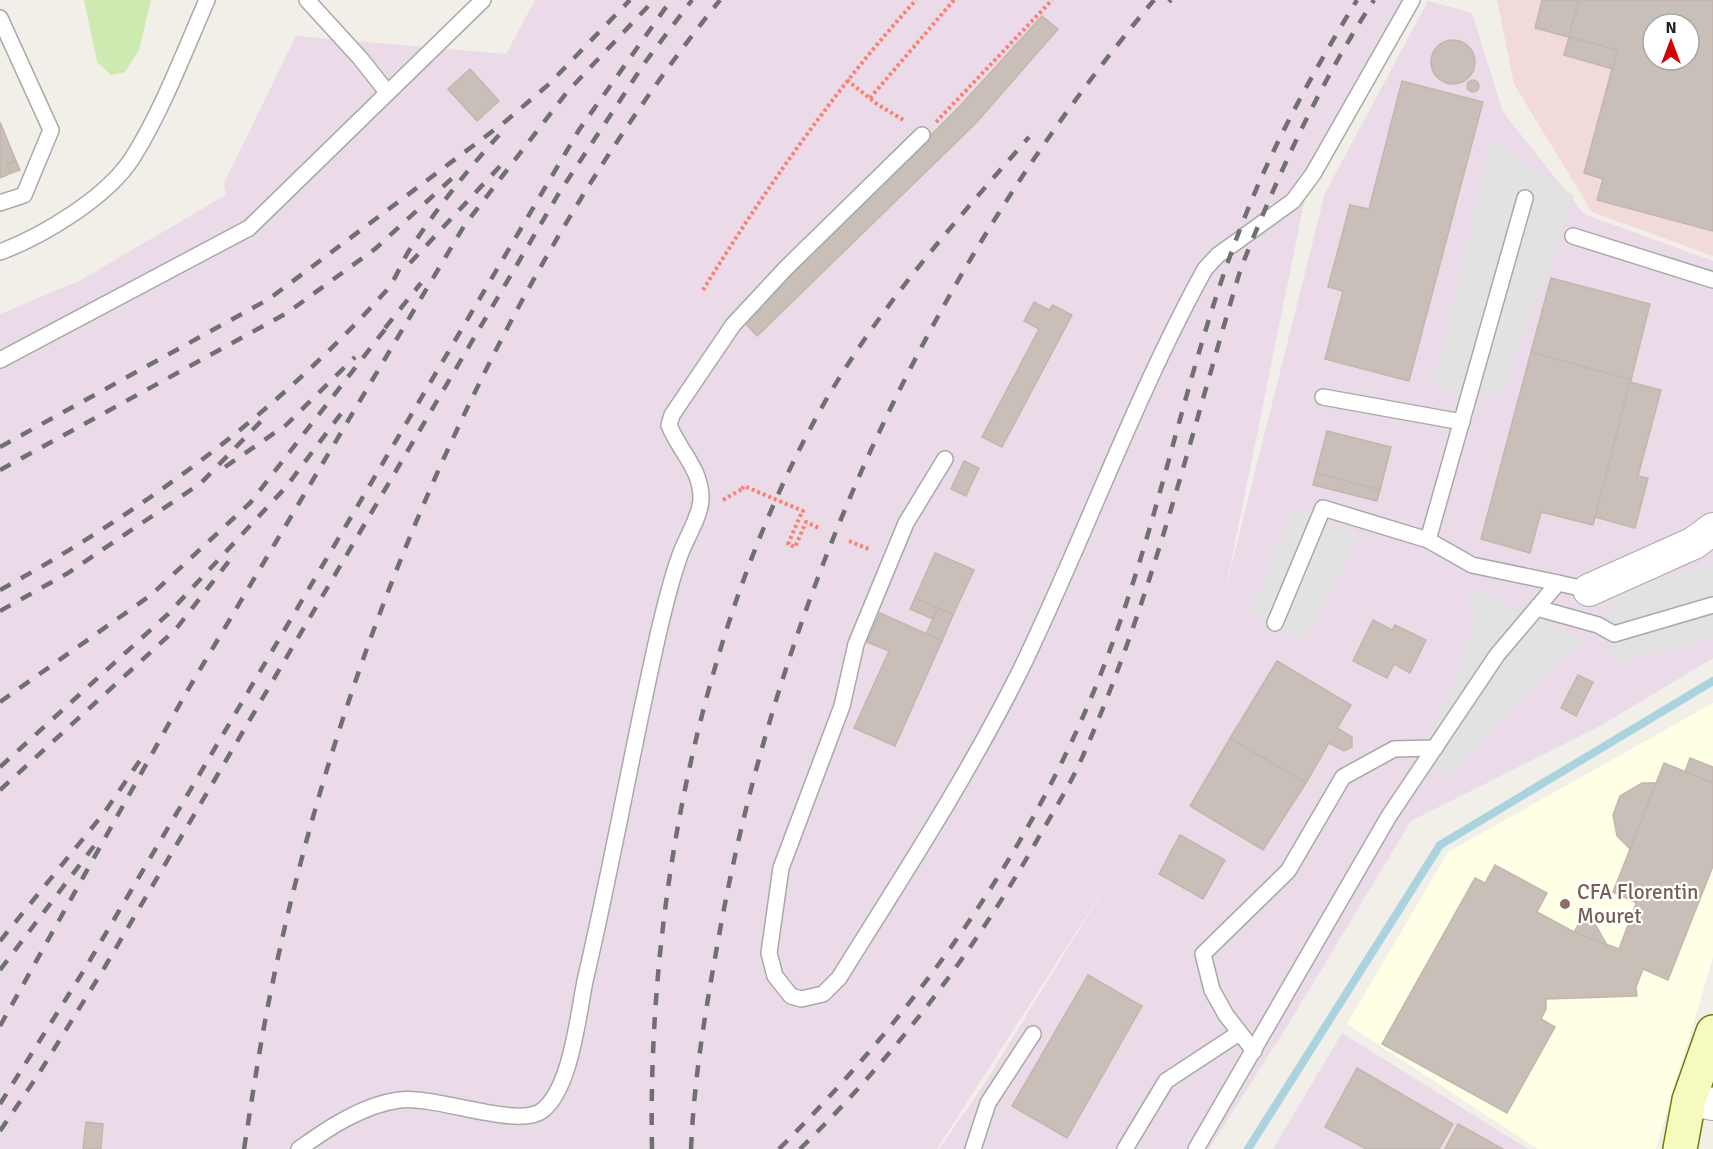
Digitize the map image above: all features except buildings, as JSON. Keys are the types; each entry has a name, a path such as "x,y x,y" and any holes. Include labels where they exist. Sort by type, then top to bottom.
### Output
{"main road":[{"path":"1680,1149 1701,1102 1713,1032"}],"street":[{"path":"1588,590 1694,543 1713,529"}],"lane":[{"path":"0,252 17,246 74,212 106,187 132,158 207,0"},
{"path":"307,0 360,58 387,92"},
{"path":"0,360 249,228 483,0"},
{"path":"945,459 906,523 856,644 842,706 782,868 769,953 775,976 781,987 791,996 801,999 823,994 839,978 976,756 1053,600 1138,404 1205,269 1218,255 1293,201 1313,174 1412,0"},
{"path":"0,18 51,130 24,195 0,203"},
{"path":"299,1149 335,1124 373,1107 401,1100 461,1106 510,1117 529,1117 542,1111 555,1097 565,1071 597,932 658,633 679,558 701,502 699,482 693,465 669,424 672,415 702,367 741,317 786,268 922,135"},
{"path":"1428,540 1525,198"},
{"path":"1573,237 1713,280"},
{"path":"1323,397 1462,422"},
{"path":"1275,623 1323,508 1428,540 1472,565 1588,590"},
{"path":"1196,1149 1389,816 1497,655 1558,583"},
{"path":"1537,608 1598,625 1614,634 1713,605"},
{"path":"1254,1051 1239,1033 1212,990 1203,954 1288,871 1342,777 1394,749 1435,748"},
{"path":"1125,1149 1166,1081 1239,1033"},
{"path":"973,1149 988,1103 1033,1034"}],"path":[{"path":"703,290 768,190 847,80 916,0"},
{"path":"870,98 954,0"},
{"path":"847,80 922,135 1052,0"},
{"path":"728,498 744,486 803,511 788,544 795,547 806,522 821,529"}],"shaded area":[{"path":"535,0 1416,0 1307,188 1226,587 1325,193 1428,1 1472,13 1503,112 1584,214 1713,261 1713,658 1602,725 1411,821 1289,1023 1209,1149 939,1149 983,1086 1112,876 937,1149 0,1149 0,314 79,281 226,195 224,183 296,36 506,54"},
{"path":"1497,0 1713,0 1713,256 1592,212 1514,84"},
{"path":"1491,140 1574,196 1502,395 1433,389"},
{"path":"1296,507 1360,536 1303,641 1249,613"},
{"path":"1713,562 1713,637 1619,663 1609,640 1607,597"},
{"path":"1465,584 1586,641 1555,662 1453,773 1411,759 1435,728 1476,623"},
{"name":"CFA Florentin Mouret","path":"1713,703 1713,957 1656,1149 1538,1149 1347,1024 1448,852"},
{"path":"1342,1033 1528,1149 1273,1149"}],"green space":[{"path":"84,0 151,0 139,50 125,72 111,75 97,62"}],"waterway":[{"path":"1248,1149 1440,845 1713,681"}],"railway":[{"path":"0,447 269,299 506,121 549,84 630,0"},
{"path":"0,1026 186,693 464,226 567,92 654,0"},
{"path":"0,1104 86,967 579,130 671,0"},
{"path":"0,1131 38,1075 103,970 559,193 646,61 692,0"},
{"path":"244,1149 273,981 303,852 342,722 388,593 441,465 501,340 568,220 641,106 720,0"},
{"path":"691,1149 698,1066 706,1011 720,930 747,804 783,679 826,556 877,437 935,321 1001,209 1074,102 1154,0"},
{"path":"779,1149 833,1093 932,973 977,910 1018,844 1055,776 1088,706 1116,633 1150,527 1211,314 1248,209 1298,102 1357,0"},
{"path":"800,1149 835,1114 901,1039 961,961 1015,878 1075,772 1109,692 1151,573 1241,268 1301,131 1335,64 1374,0"},
{"path":"0,590 105,528 155,494 253,419 299,379 385,292 430,220 499,135"},
{"path":"652,1149 653,1055 659,960 672,863 690,767 714,672 744,579 780,491 822,407 867,335 918,267 1029,137"},
{"path":"410,263 502,164"},
{"path":"0,470 287,313 375,249 460,171"},
{"path":"385,328 421,283"},
{"path":"0,702 151,595 250,503 390,323"},
{"path":"225,467 286,425 355,357"},
{"path":"0,767 168,614 286,487 346,407"},
{"path":"0,611 68,573 201,483 269,413"},
{"path":"0,790 176,629 236,552"},
{"path":"0,941 104,813 145,753"},
{"path":"0,970 94,846"}],"place":[{"name":"CFA Florentin Mouret","path":"1565,904"}]}
